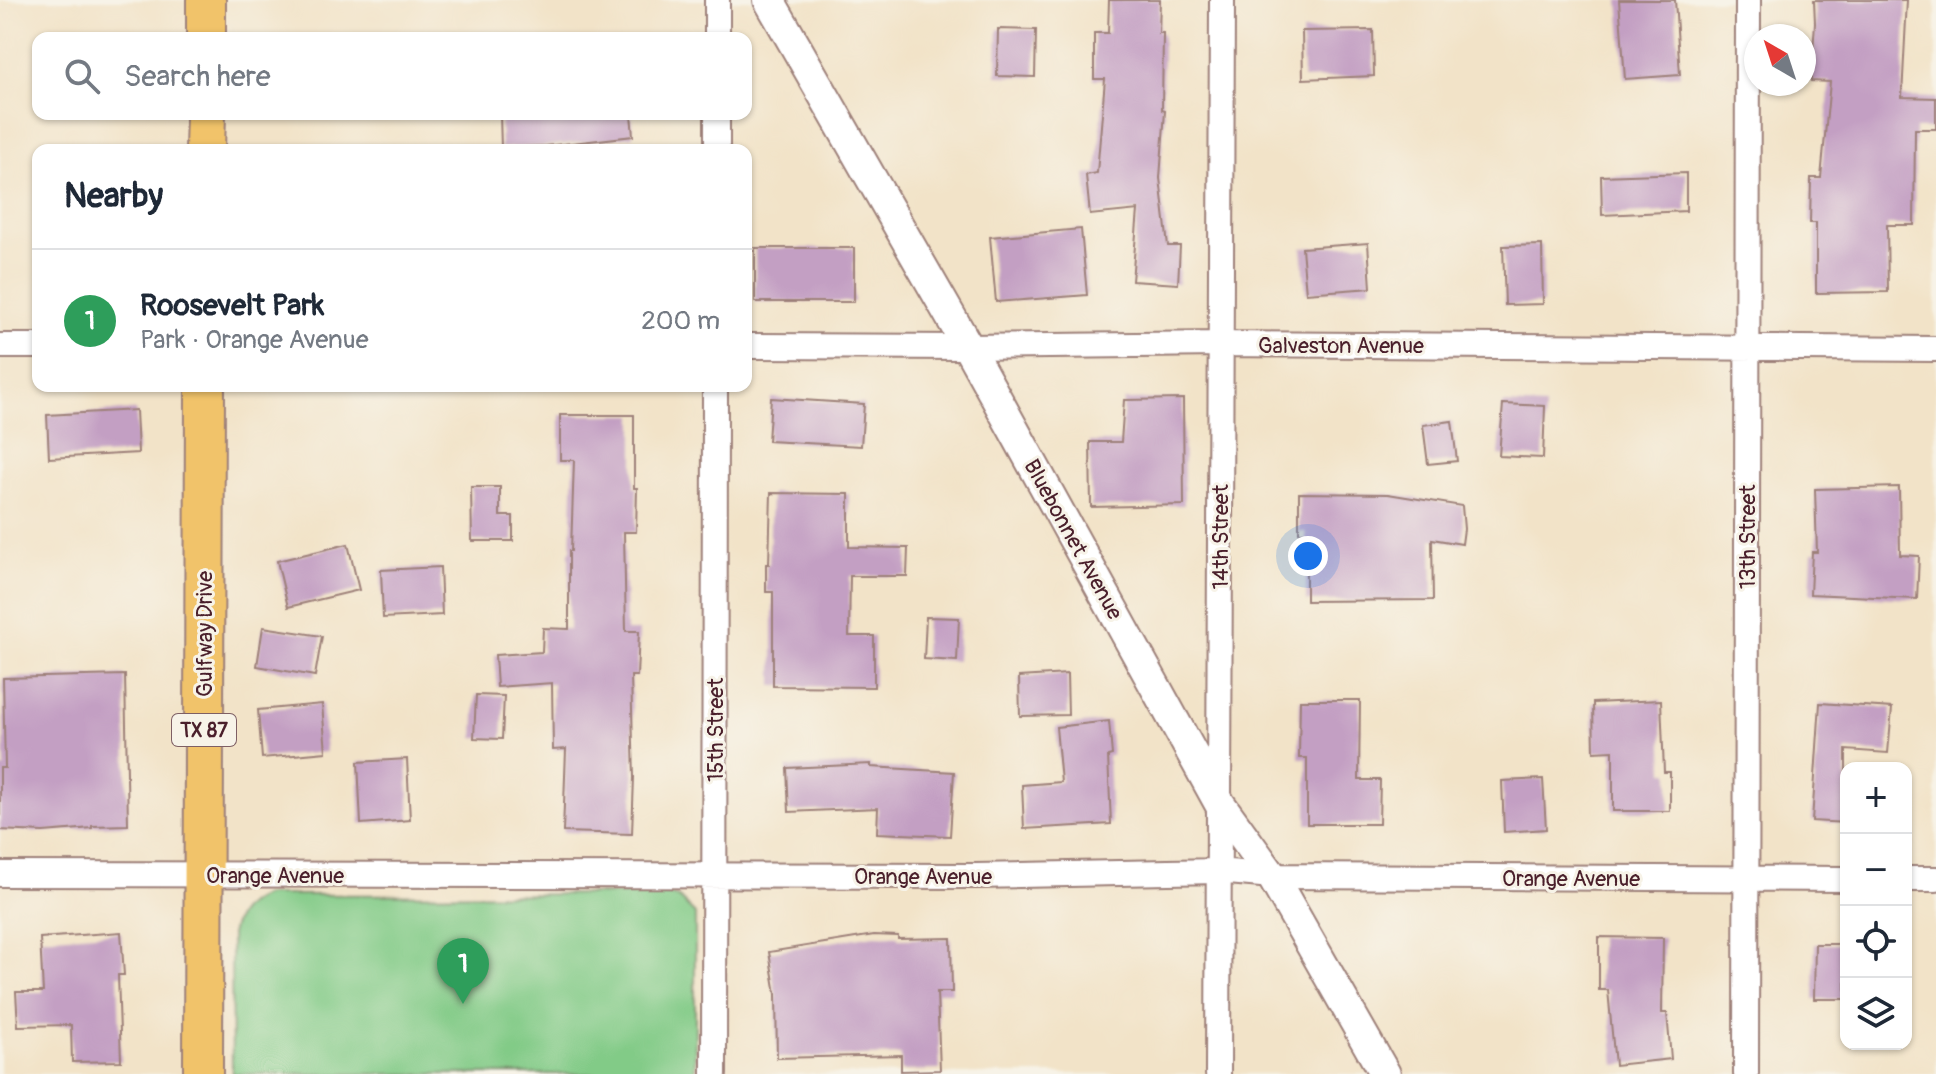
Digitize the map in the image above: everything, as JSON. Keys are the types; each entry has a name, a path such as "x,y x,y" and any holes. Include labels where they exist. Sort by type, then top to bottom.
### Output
{"main road":[{"path":"206,0 206,32"},
{"path":"205,144 206,120"},
{"name":"Gulfway Drive","path":"203,1074 205,392"}],"street":[{"path":"717,0 717,32"},
{"name":"Bluebonnet Avenue","path":"769,0 968,347 1220,804 1272,876 1385,1074"},
{"name":"14th Street","path":"1218,1074 1222,0"},
{"name":"13th Street","path":"1746,1074 1748,0"},
{"path":"717,120 717,144"},
{"name":"Galveston Avenue","path":"752,346 1221,344 1936,349"},
{"path":"0,346 32,346"},
{"name":"15th Street","path":"714,1074 715,392"},
{"name":"Orange Avenue","path":"0,874 976,876 1218,871 1272,876 1840,879"},
{"path":"1912,879 1936,879"}],"green space":[{"path":"667,894 679,898 695,914 695,1074 232,1074 231,934 242,910 266,895"}],"building":[{"path":"1109,0 1160,0 1162,110 1165,111 1160,178 1168,246 1180,246 1178,284 1132,281 1138,210 1090,215 1086,175 1097,173 1105,79 1094,79 1094,33 1108,33"},
{"path":"1619,0 1675,0 1680,75 1625,79"},
{"path":"1814,0 1907,0 1902,97 1936,98 1936,129 1915,129 1914,225 1887,225 1888,292 1816,293 1816,223 1810,223 1811,178 1821,178 1830,82 1816,81"},
{"path":"998,29 1036,30 1035,77 997,76"},
{"path":"1373,30 1374,76 1303,79 1302,31"},
{"path":"500,120 632,120 633,136 563,144 501,144"},
{"path":"1686,173 1686,211 1602,215 1601,176"},
{"path":"1081,229 1087,295 996,302 990,237"},
{"path":"1368,243 1371,288 1306,293 1302,248"},
{"path":"1542,245 1543,304 1505,305 1503,246"},
{"path":"755,248 854,248 854,302 755,302"},
{"path":"771,398 864,404 861,446 768,441"},
{"path":"1183,399 1184,505 1091,507 1090,442 1121,442 1124,400"},
{"path":"1503,404 1545,406 1543,458 1499,456"},
{"path":"136,410 138,453 49,458 47,415"},
{"path":"560,415 634,415 636,532 624,532 626,631 639,631 637,676 631,676 632,834 563,832 566,749 553,750 552,683 497,687 495,655 542,652 543,628 569,629 574,460 560,460"},
{"path":"1452,421 1457,461 1428,464 1423,425"},
{"path":"471,487 500,487 500,516 513,516 513,541 472,541"},
{"path":"1899,487 1900,555 1919,556 1917,599 1810,594 1812,552 1817,552 1815,489"},
{"path":"771,493 849,494 849,547 908,548 907,576 850,576 849,636 874,636 874,687 773,686 773,592 766,592"},
{"path":"1299,493 1388,494 1462,506 1462,544 1432,539 1433,600 1306,601 1306,532 1299,532"},
{"path":"348,544 359,590 288,607 277,561"},
{"path":"440,567 442,615 383,618 381,570"},
{"path":"926,617 959,618 957,661 924,659"},
{"path":"263,627 322,636 315,676 257,666"},
{"path":"1067,674 1068,715 1020,716 1019,677"},
{"path":"125,675 128,825 43,832 0,830 0,768 5,768 3,678"},
{"path":"476,695 504,696 502,739 474,738"},
{"path":"1300,700 1360,700 1359,780 1380,780 1379,824 1307,824 1307,758 1299,758"},
{"path":"1661,700 1664,772 1670,772 1670,811 1613,811 1613,751 1594,752 1593,703"},
{"path":"1820,703 1892,708 1888,753 1846,750 1846,762 1840,762 1840,823 1812,821"},
{"path":"322,704 326,752 262,758 258,710"},
{"path":"1109,721 1111,824 1024,829 1022,785 1061,782 1056,727"},
{"path":"407,759 410,820 361,824 358,762"},
{"path":"871,764 871,767 954,772 950,836 877,833 878,808 789,812 787,768"},
{"path":"1543,779 1546,829 1504,832 1502,781"},
{"path":"121,932 124,975 118,975 121,1061 72,1062 71,1025 18,1026 16,992 43,992 40,938"},
{"path":"874,935 898,936 898,939 951,938 952,992 937,992 940,1070 901,1071 901,1055 777,1058 776,994 769,952"},
{"path":"1599,937 1663,938 1662,1013 1667,1013 1671,1059 1615,1065 1608,990 1599,990"},
{"path":"1815,944 1840,944 1840,999 1814,999"}],"place":[{"name":"Roosevelt Park","path":"463,1004"}]}
